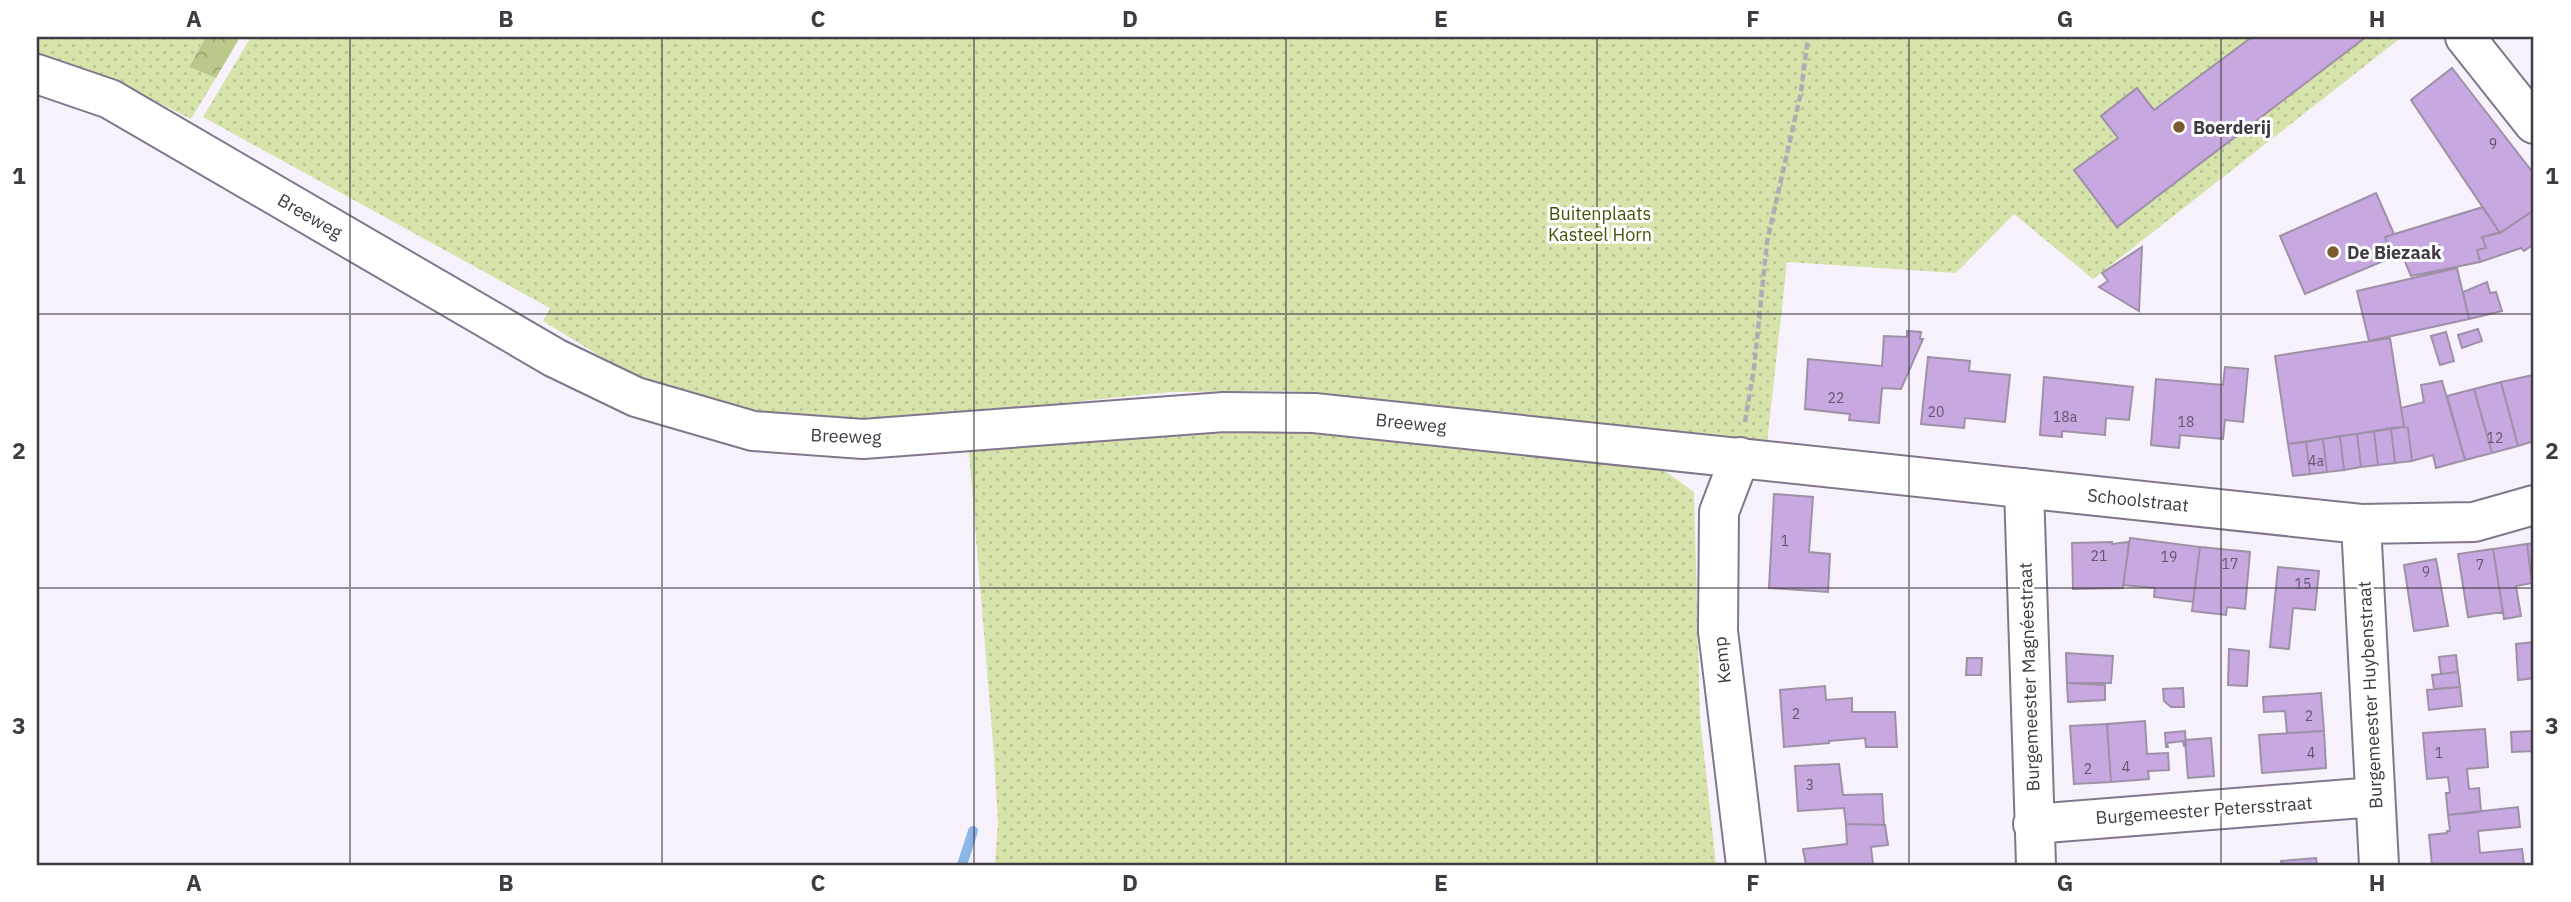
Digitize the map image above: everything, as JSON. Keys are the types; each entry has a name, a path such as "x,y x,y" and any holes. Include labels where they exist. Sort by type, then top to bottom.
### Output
{"street":[{"path":"2465,37 2495,52 2534,124"},
{"name":"Breeweg","path":"37,74 110,99 555,358 636,397 753,431 863,439 1224,412 1314,413 1740,457"},
{"name":"Schoolstraat","path":"1740,457 2361,524 2474,523 2534,505"},
{"name":"Kemp","path":"1740,457 1719,512 1718,631 1746,865"},
{"name":"Burgemeester Magnéestraat","path":"2024,488 2036,865"},
{"name":"Burgemeester Huybenstraat","path":"2361,524 2379,865"},
{"name":"Burgemeester Petersstraat","path":"2033,824 2375,797"}],"path":[{"path":"1740,457 1754,368 1767,242 1801,92 1808,37"}],"green space":[{"path":"37,37 206,37 189,67 216,78 191,119 112,79 37,54"},
{"path":"206,37 240,37 216,78 189,67"},
{"name":"Buitenplaats Kasteel Horn","path":"251,37 2402,37 2093,279 2014,214 1956,273 1787,262 1767,443 1725,436 1723,440 1289,391 1170,392 866,423 756,413 644,383 543,321 550,308 203,117"},
{"path":"1225,426 1365,436 1662,469 1694,492 1700,717 1716,865 995,865 998,822 994,755 969,452"}],"building":[{"name":"Boerderij","path":"2252,37 2366,37 2117,227 2074,170 2118,138 2101,116 2137,88 2154,110"},
{"path":"2452,68 2534,174 2534,210 2500,233 2411,100"},
{"path":"2376,193 2394,234 2385,237 2393,257 2305,294 2280,236"},
{"path":"2483,207 2500,233 2482,237 2486,248 2477,250 2480,262 2411,276 2401,252 2393,257 2385,237"},
{"path":"2534,210 2534,244 2524,251 2521,248 2480,262 2477,250 2486,248 2482,237 2501,232"},
{"path":"2142,247 2139,311 2099,287 2108,281 2102,273"},
{"path":"2457,268 2469,319 2369,341 2357,291"},
{"path":"2487,282 2490,293 2496,292 2502,311 2469,319 2463,292"},
{"path":"2478,329 2482,341 2462,348 2458,335"},
{"path":"1907,331 1921,332 1920,339 1923,339 1901,389 1882,388 1879,423 1849,420 1850,414 1805,409 1808,359 1882,366 1884,336 1907,337"},
{"path":"2446,332 2454,361 2440,365 2431,336"},
{"path":"2390,338 2404,427 2288,444 2275,356"},
{"path":"1928,357 1970,361 1969,371 2010,375 2005,422 1965,418 1964,428 1921,424"},
{"path":"2225,367 2248,369 2243,422 2225,420 2223,439 2180,435 2179,448 2151,445 2156,379 2223,385"},
{"path":"2533,375 2534,441 2518,446 2501,382"},
{"path":"2044,377 2133,387 2129,420 2106,418 2105,435 2062,431 2062,437 2040,435"},
{"path":"2442,381 2465,460 2436,468 2433,455 2412,461 2408,428 2404,427 2401,408 2424,402 2421,385"},
{"path":"2501,382 2518,446 2492,453 2474,389"},
{"path":"2474,389 2492,453 2465,460 2447,396"},
{"path":"2391,428 2408,428 2412,461 2395,463"},
{"path":"2391,428 2395,463 2378,465 2374,431"},
{"path":"2374,431 2378,465 2361,467 2357,434"},
{"path":"2357,434 2361,467 2344,470 2340,436"},
{"path":"2340,436 2344,470 2327,472 2323,439"},
{"path":"2323,439 2327,472 2310,474 2306,442"},
{"path":"2306,442 2310,474 2293,476 2288,444"},
{"path":"1774,494 1813,497 1809,552 1830,554 1828,592 1769,588"},
{"path":"2130,538 2200,547 2193,602 2154,597 2155,588 2123,585"},
{"path":"2129,542 2123,588 2073,589 2072,543"},
{"path":"2534,543 2534,583 2532,583 2527,544"},
{"path":"2527,544 2532,583 2516,586 2521,616 2504,619 2493,549"},
{"path":"2200,547 2250,552 2245,609 2227,607 2226,615 2192,611"},
{"path":"2493,549 2503,612 2468,617 2458,554"},
{"path":"2436,559 2448,626 2414,631 2404,565"},
{"path":"2278,567 2319,571 2315,610 2293,608 2289,649 2270,647"},
{"path":"2534,642 2534,678 2518,680 2516,644"},
{"path":"2229,649 2249,651 2247,686 2228,685"},
{"path":"2066,653 2113,656 2111,683 2067,683"},
{"path":"2456,655 2458,672 2441,674 2439,657"},
{"path":"1967,658 1982,658 1981,675 1966,675"},
{"path":"2458,672 2460,687 2434,689 2432,675"},
{"path":"2067,683 2105,685 2105,700 2068,702"},
{"path":"1825,686 1826,700 1852,698 1852,712 1895,712 1897,747 1866,747 1865,738 1784,747 1780,690"},
{"path":"2460,687 2462,706 2429,710 2427,690"},
{"path":"2183,688 2184,707 2171,707 2164,701 2163,689"},
{"path":"2321,693 2324,731 2287,733 2285,711 2264,712 2263,697"},
{"path":"2145,721 2147,754 2168,753 2169,770 2148,771 2149,779 2111,782 2107,724"},
{"path":"2107,724 2111,782 2074,784 2070,726"},
{"path":"2485,729 2488,767 2467,769 2469,789 2479,788 2481,812 2448,815 2448,777 2427,779 2423,733"},
{"path":"2185,731 2186,746 2183,741 2167,743 2166,747 2165,733"},
{"path":"2324,731 2326,768 2262,773 2259,735"},
{"path":"2534,731 2534,751 2512,752 2511,732"},
{"path":"2211,738 2214,776 2188,778 2185,740"},
{"path":"1839,764 1843,795 1882,794 1884,825 1846,824 1844,808 1798,811 1795,766"},
{"path":"2518,807 2520,827 2478,831 2480,853 2522,849 2524,865 2432,865 2429,835 2450,831 2448,815"},
{"path":"1846,824 1885,825 1888,845 1871,847 1873,865 1806,865 1803,849 1847,844"},
{"path":"2316,858 2317,865 2282,865 2281,861"}],"waterway":[{"path":"962,865 973,831"}],"place":[{"name":"Boerderij","path":"2179,127"},
{"name":"De Biezaak","path":"2333,252"}]}
